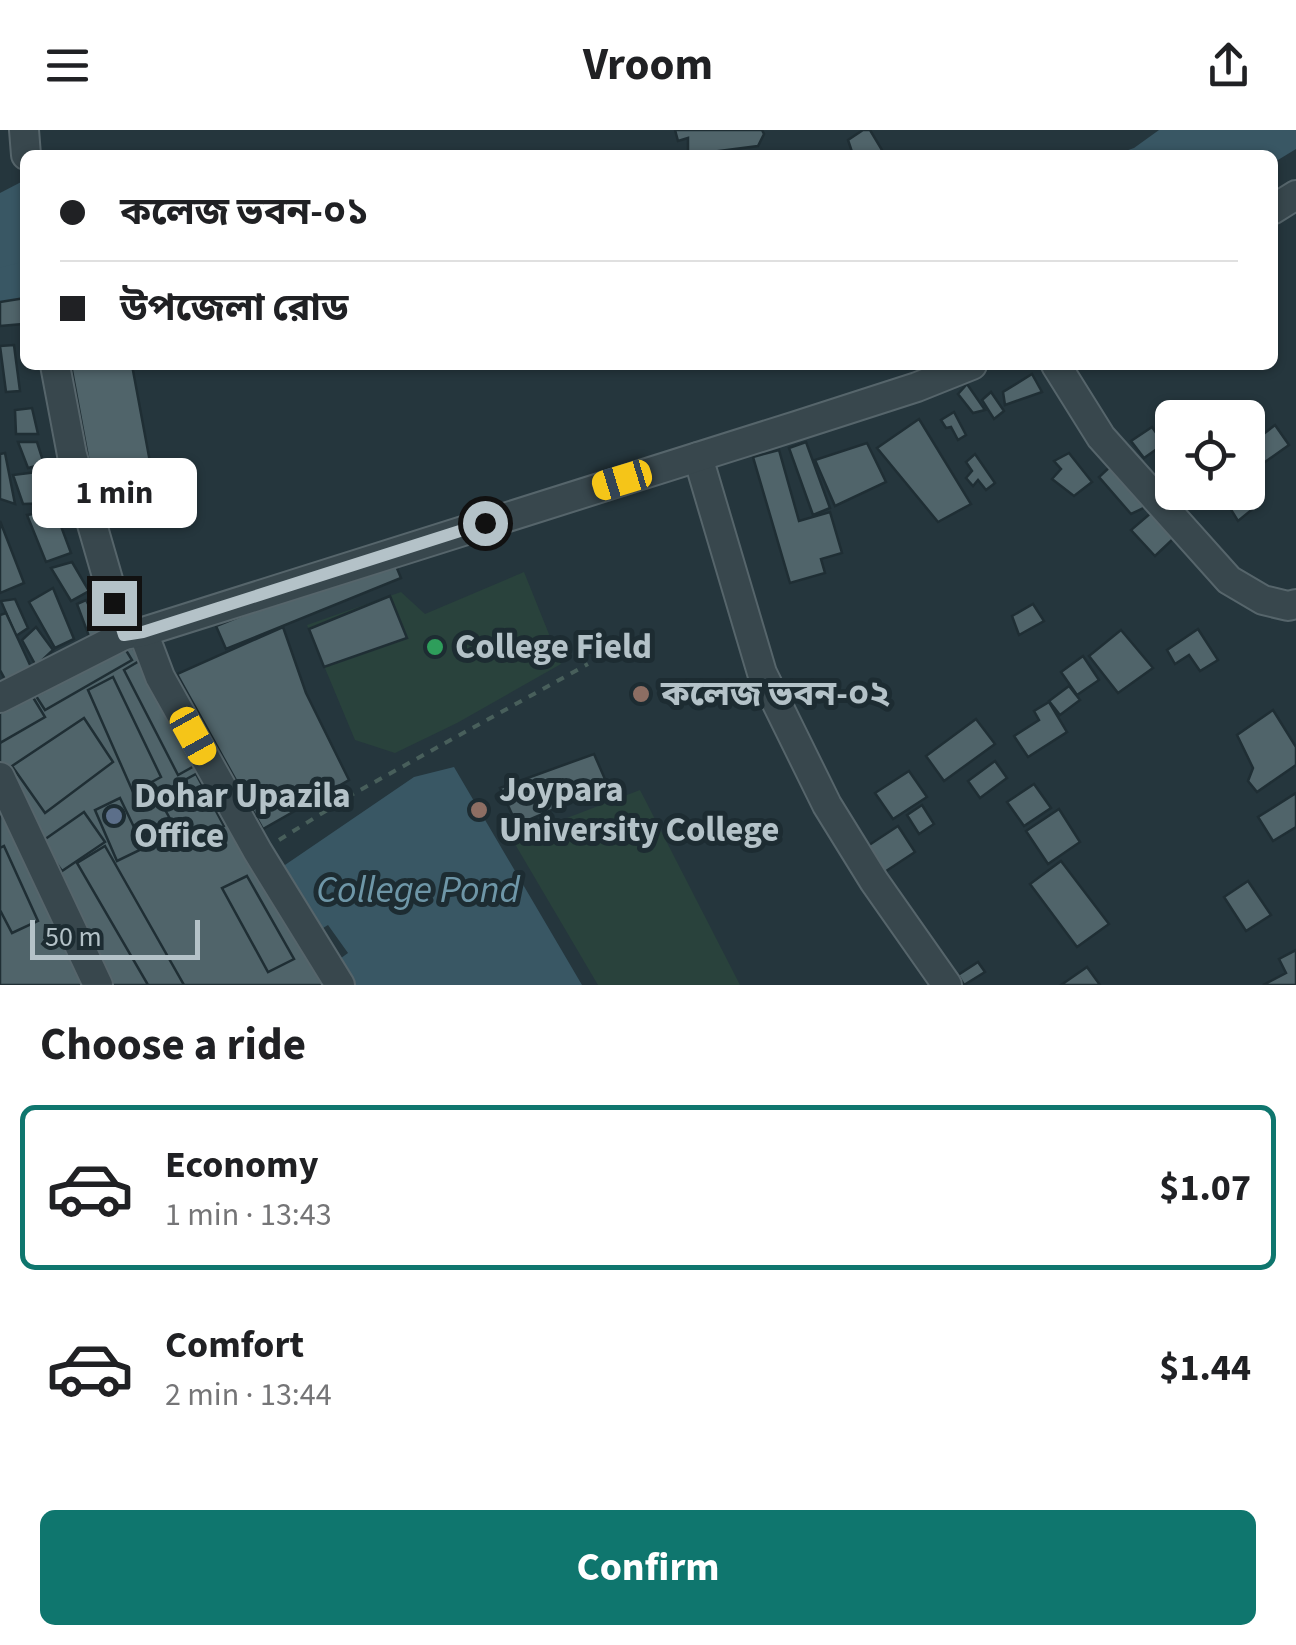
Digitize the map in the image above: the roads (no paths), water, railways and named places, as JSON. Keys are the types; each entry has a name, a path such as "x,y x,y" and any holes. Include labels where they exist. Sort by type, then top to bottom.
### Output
{"street":[{"path":"56,370 76,472 133,634 258,852 340,985"},
{"path":"0,698 133,634 698,457 960,370"},
{"path":"1059,370 1102,436 1228,580 1262,600 1296,604"},
{"path":"698,457 762,673 827,804 874,880 948,985"},
{"path":"0,776 98,985"}],"water":[{"path":"1159,130 1296,130 1296,149 1278,160 1278,150 1128,150"},
{"path":"20,183 20,283 0,288 0,193"},
{"name":"College Pond","path":"454,767 582,985 353,985 337,961 348,953 328,925 318,931 282,867 414,777"}],"waterway":[{"path":"0,288 20,283"}],"place":[{"name":"College Field","path":"435,647"},
{"name":"কলেজ ভবন-০২","path":"641,694"},
{"name":"Joypara University College","path":"479,810"},
{"name":"Dohar Upazila Office","path":"114,816"}]}
